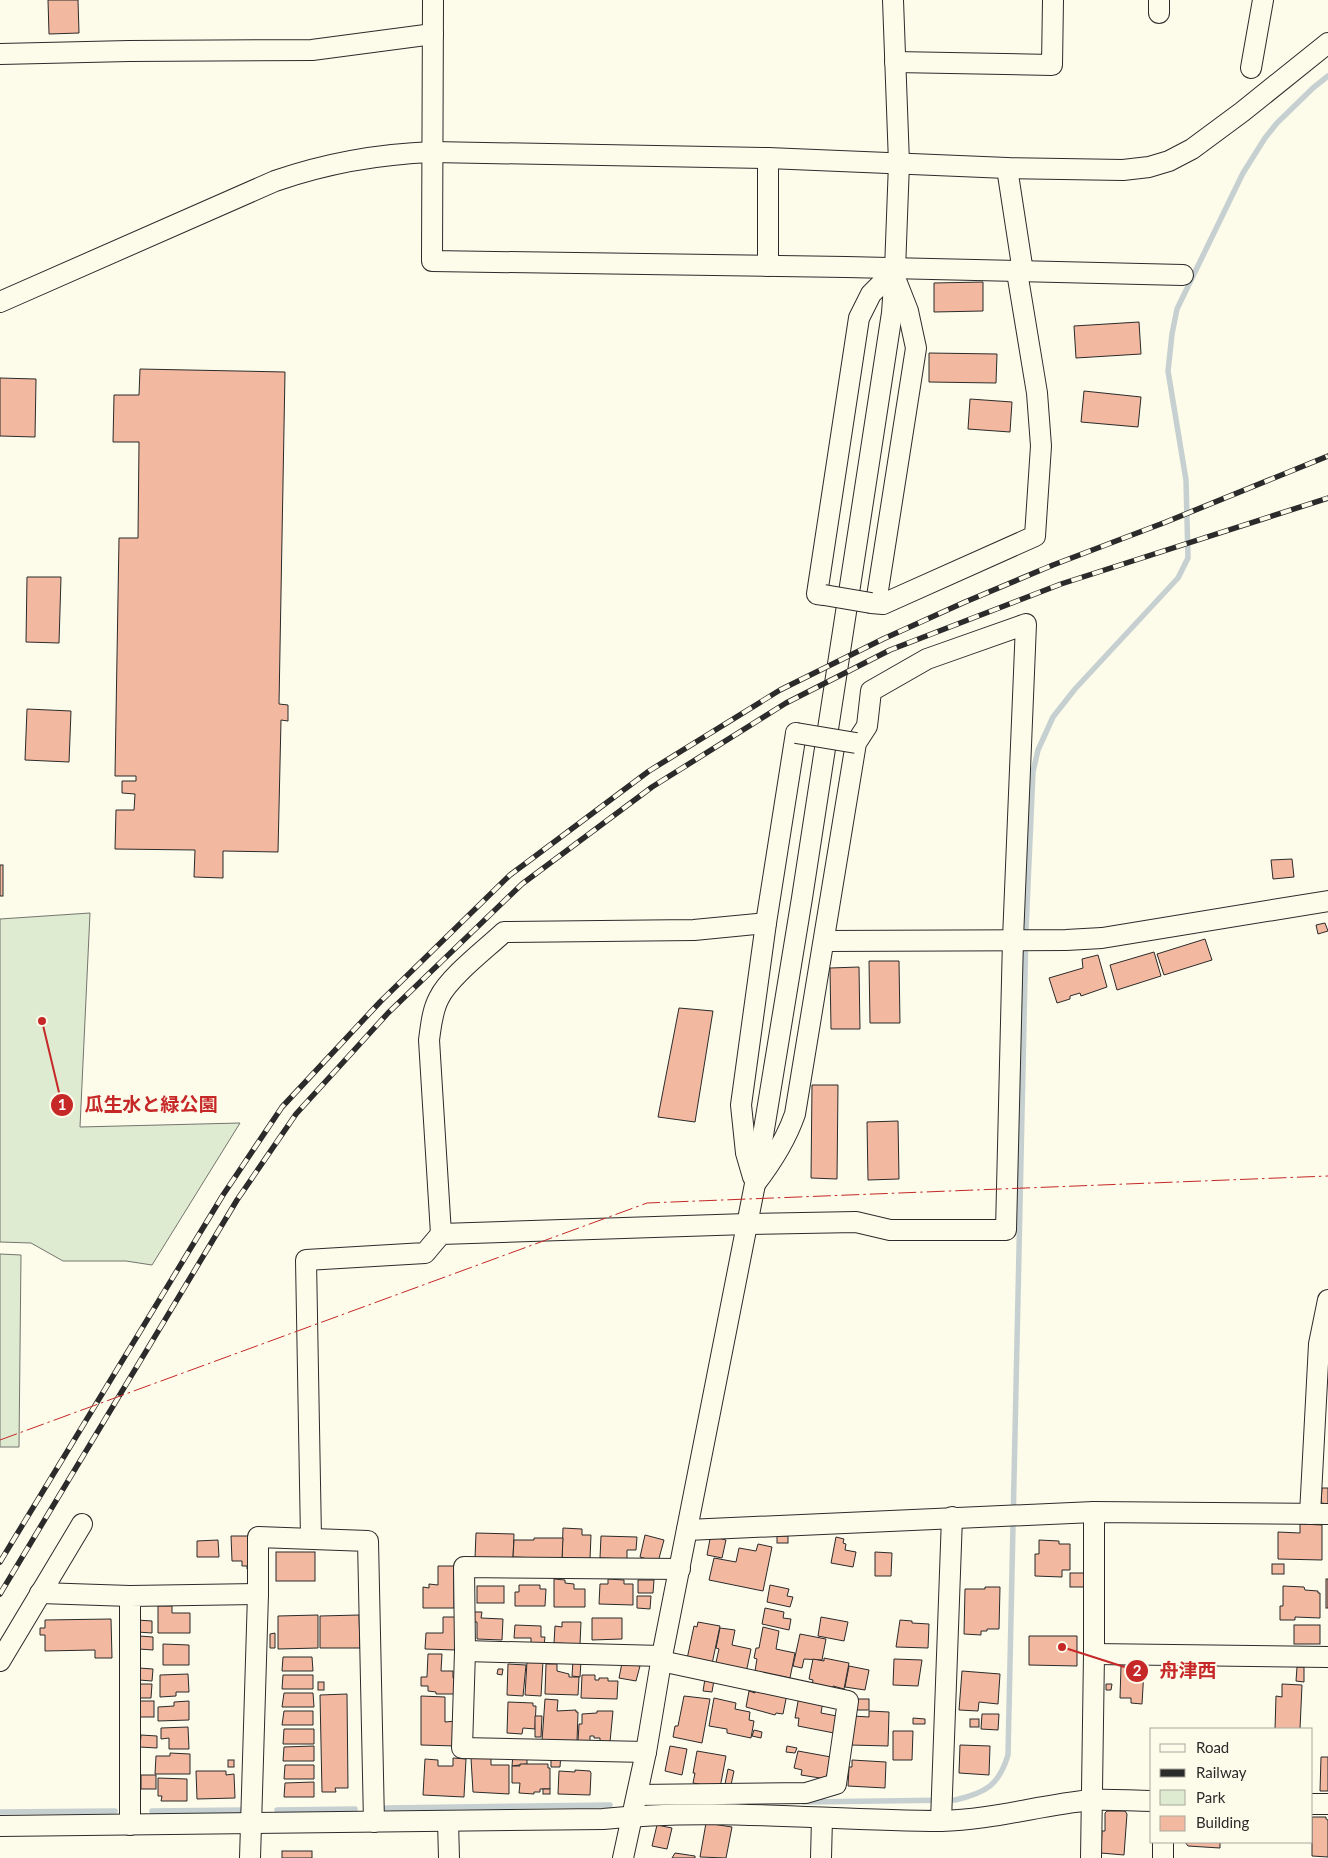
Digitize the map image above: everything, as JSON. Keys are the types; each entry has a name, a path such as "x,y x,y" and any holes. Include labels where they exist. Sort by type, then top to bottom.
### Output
{"street":[{"path":"433,0 432,262 768,266 895,274 1020,272 1183,275"},
{"path":"623,1858 646,1752 662,1659 755,1184 802,898 892,313 899,163 893,0"},
{"path":"895,62 1052,65 1053,0"},
{"path":"1251,68 1263,0"},
{"path":"0,54 130,50 312,50 433,34"},
{"path":"0,302 308,169 346,160 399,153 768,158 1007,168 1123,170 1148,167 1169,161 1192,149 1242,112 1328,43"},
{"path":"768,158 768,266"},
{"path":"895,274 871,294 858,318 817,594 883,604 1034,536 1041,446 1037,393 1007,168"},
{"path":"873,603 916,348 908,311 895,274"},
{"path":"441,1234 856,1222 890,1230 1006,1230 1020,939 1026,624 927,659 871,691 867,726 856,743 795,1114 790,1128 772,1162 755,1184"},
{"path":"755,1184 746,1152 741,1105 766,923 796,733 856,743"},
{"path":"824,941 1066,940 1102,938 1328,901"},
{"path":"311,1538 306,1260 425,1253 441,1234 429,1040 434,1010 447,984 504,932 694,930 766,923"},
{"path":"687,1530 1094,1512 1319,1514 1318,1344 1328,1300"},
{"path":"1091,1858 1094,1512"},
{"path":"942,1807 952,1517"},
{"path":"0,1661 82,1524"},
{"path":"250,1858 258,1537 368,1541 374,1822"},
{"path":"646,1752 462,1748 465,1651 464,1567 680,1569"},
{"path":"40,1593 130,1596 258,1594"},
{"path":"130,1596 130,1825"},
{"path":"465,1651 662,1659 848,1701 836,1784 806,1793 637,1795"},
{"path":"1094,1654 1328,1657"},
{"path":"0,1826 603,1819 632,1816 735,1814 822,1818 942,1807 975,1819 1091,1800 1150,1801"},
{"path":"1313,1804 1328,1804"},
{"path":"821,1858 822,1818"},
{"path":"448,1821 449,1858"},
{"path":"1162,1858 1163,1843"}],"green space":[{"path":"90,913 80,1127 240,1123 152,1265 126,1261 63,1261 31,1243 0,1242 0,919"},
{"path":"0,1254 21,1255 19,1447 0,1447"}],"building":[{"path":"48,0 78,0 79,33 49,34"},
{"path":"983,282 983,311 934,312 934,283"},
{"path":"1139,322 1141,354 1076,358 1074,326"},
{"path":"929,353 997,354 996,383 929,382"},
{"path":"140,369 285,372 279,704 288,705 288,721 281,720 278,852 223,851 223,878 194,877 195,850 115,849 116,810 134,810 135,794 122,793 122,781 136,781 136,776 115,776 119,538 138,538 139,442 113,442 114,395 139,395"},
{"path":"0,378 36,379 35,437 0,436"},
{"path":"1084,391 1141,397 1138,427 1081,422"},
{"path":"970,399 1012,402 1010,432 968,429"},
{"path":"27,577 61,577 59,643 26,642"},
{"path":"27,709 71,711 69,762 25,760"},
{"path":"1292,859 1294,877 1273,879 1271,860"},
{"path":"0,865 3,865 3,896 0,896"},
{"path":"1325,923 1328,931 1318,934 1316,925"},
{"path":"1205,939 1212,960 1164,975 1157,954"},
{"path":"1154,952 1161,976 1117,990 1110,965"},
{"path":"1098,955 1107,987 1081,996 1080,993 1070,996 1070,999 1057,1003 1049,978 1083,968 1082,959"},
{"path":"869,961 899,961 900,1023 870,1023"},
{"path":"859,967 860,1029 831,1029 830,968"},
{"path":"679,1008 713,1011 695,1122 658,1117"},
{"path":"812,1085 838,1085 837,1179 811,1178"},
{"path":"898,1121 899,1179 868,1180 867,1122"},
{"path":"1322,1488 1328,1488 1328,1504 1321,1503"},
{"path":"1300,1524 1322,1525 1322,1560 1278,1559 1278,1532 1300,1533"},
{"path":"563,1528 582,1529 582,1535 591,1535 590,1559 562,1559"},
{"path":"476,1533 514,1534 513,1559 475,1558"},
{"path":"645,1535 664,1540 658,1562 640,1557"},
{"path":"231,1536 252,1536 252,1568 247,1569 247,1566 242,1566 242,1561 232,1561"},
{"path":"601,1536 637,1537 636,1550 627,1550 627,1559 600,1558"},
{"path":"777,1536 788,1536 788,1543 777,1543"},
{"path":"836,1537 844,1539 843,1543 846,1544 845,1550 856,1552 853,1567 831,1563"},
{"path":"534,1538 563,1538 562,1559 513,1557 514,1540 534,1540"},
{"path":"710,1539 726,1540 722,1558 707,1555"},
{"path":"218,1540 219,1557 197,1557 197,1541"},
{"path":"1039,1540 1059,1541 1059,1544 1070,1544 1070,1570 1062,1570 1062,1577 1035,1576 1035,1554 1039,1554"},
{"path":"758,1544 772,1547 763,1591 709,1580 714,1558 736,1562 739,1548 756,1551"},
{"path":"276,1552 315,1552 315,1581 276,1581"},
{"path":"875,1552 892,1553 891,1576 875,1576"},
{"path":"1272,1564 1284,1564 1284,1574 1272,1574"},
{"path":"438,1566 454,1566 454,1608 423,1608 423,1587 429,1588 429,1584 438,1585"},
{"path":"1070,1573 1085,1573 1085,1587 1070,1587"},
{"path":"554,1579 565,1580 565,1583 574,1584 574,1589 585,1589 585,1607 554,1607"},
{"path":"608,1579 624,1580 624,1584 633,1584 633,1605 599,1604 600,1584 608,1584"},
{"path":"1326,1579 1328,1579 1328,1608 1326,1608"},
{"path":"638,1580 654,1580 653,1593 638,1593"},
{"path":"519,1585 540,1585 540,1589 546,1589 545,1606 515,1606 515,1592 519,1592"},
{"path":"770,1585 789,1589 787,1596 793,1597 790,1607 767,1602"},
{"path":"477,1586 504,1586 504,1603 477,1603"},
{"path":"1283,1586 1304,1587 1305,1590 1318,1591 1320,1593 1320,1618 1295,1617 1295,1620 1280,1620 1280,1606 1283,1606"},
{"path":"985,1587 1000,1587 999,1629 981,1631 981,1635 964,1634 965,1589 985,1589"},
{"path":"637,1596 651,1596 650,1609 637,1608"},
{"path":"158,1606 172,1606 172,1613 190,1613 190,1633 158,1633"},
{"path":"765,1608 784,1612 783,1618 791,1619 789,1630 762,1624"},
{"path":"474,1612 482,1612 481,1618 503,1619 502,1640 477,1639 477,1622 474,1622"},
{"path":"318,1615 318,1648 278,1649 278,1616"},
{"path":"359,1615 360,1648 320,1648 320,1616"},
{"path":"443,1617 457,1617 456,1650 425,1649 426,1633 443,1633"},
{"path":"821,1617 848,1622 844,1641 818,1636"},
{"path":"592,1618 622,1618 622,1639 592,1640"},
{"path":"111,1619 112,1658 95,1658 95,1650 45,1651 45,1635 40,1635 40,1628 45,1628 45,1620"},
{"path":"137,1620 152,1621 152,1633 137,1632"},
{"path":"900,1620 929,1624 928,1648 896,1647"},
{"path":"562,1622 581,1622 580,1644 554,1643 555,1626 562,1627"},
{"path":"698,1622 720,1626 712,1664 687,1659 694,1626 697,1627"},
{"path":"515,1625 541,1626 541,1637 545,1637 544,1645 531,1644 531,1638 514,1638"},
{"path":"1294,1625 1320,1625 1320,1644 1294,1644"},
{"path":"763,1627 779,1631 776,1649 795,1653 790,1678 755,1671 757,1659 754,1658 756,1648 759,1648"},
{"path":"720,1628 735,1630 732,1645 751,1649 746,1673 715,1667 719,1649 716,1648"},
{"path":"275,1633 275,1648 270,1648 270,1634"},
{"path":"800,1634 826,1639 822,1660 804,1659 802,1668 793,1666"},
{"path":"139,1636 153,1637 153,1650 139,1649"},
{"path":"1029,1636 1077,1636 1077,1666 1029,1665"},
{"path":"163,1644 189,1645 189,1665 163,1665"},
{"path":"428,1654 442,1654 441,1671 453,1671 455,1694 436,1694 436,1692 428,1691 428,1686 421,1686 421,1677 427,1677"},
{"path":"283,1657 312,1657 313,1671 282,1671"},
{"path":"824,1658 849,1663 844,1689 833,1686 832,1689 812,1685 813,1680 809,1679 813,1659 824,1661"},
{"path":"894,1659 922,1660 918,1686 893,1685"},
{"path":"573,1660 581,1661 580,1677 572,1676"},
{"path":"527,1661 543,1661 541,1696 525,1695"},
{"path":"622,1663 640,1666 636,1681 619,1678"},
{"path":"508,1664 526,1665 523,1696 507,1695"},
{"path":"546,1664 557,1664 557,1671 569,1674 569,1677 579,1677 578,1695 545,1694"},
{"path":"849,1666 869,1670 865,1690 845,1687"},
{"path":"1121,1666 1135,1666 1135,1670 1144,1670 1142,1704 1131,1703 1131,1698 1120,1698"},
{"path":"1297,1667 1304,1667 1304,1682 1296,1681"},
{"path":"139,1668 153,1669 152,1681 139,1680"},
{"path":"498,1669 503,1669 502,1675 497,1674"},
{"path":"962,1671 1000,1674 998,1704 979,1702 978,1711 959,1710"},
{"path":"188,1674 189,1692 176,1692 176,1696 160,1697 160,1675"},
{"path":"283,1675 313,1675 313,1689 282,1689"},
{"path":"582,1675 595,1675 595,1680 608,1678 608,1681 618,1681 617,1699 581,1698"},
{"path":"705,1679 714,1680 712,1692 703,1691"},
{"path":"318,1682 324,1682 324,1690 318,1690"},
{"path":"138,1684 152,1684 151,1698 138,1698"},
{"path":"1106,1684 1112,1684 1111,1690 1106,1690"},
{"path":"1282,1684 1302,1685 1300,1728 1275,1728 1276,1696 1282,1697"},
{"path":"756,1689 787,1694 783,1714 776,1713 775,1715 746,1707 749,1691 755,1693"},
{"path":"284,1693 313,1693 314,1707 282,1707"},
{"path":"347,1694 348,1788 335,1788 336,1792 322,1792 320,1695"},
{"path":"421,1696 445,1697 445,1722 456,1721 456,1746 421,1745"},
{"path":"684,1696 710,1699 702,1743 673,1737 675,1726 678,1726"},
{"path":"799,1696 823,1701 821,1713 837,1716 834,1733 798,1726 799,1718 795,1718"},
{"path":"714,1698 736,1703 735,1709 750,1712 749,1720 754,1721 751,1738 727,1733 727,1729 709,1726"},
{"path":"545,1699 558,1700 557,1711 576,1710 578,1712 577,1742 542,1741"},
{"path":"854,1699 869,1699 869,1710 854,1710"},
{"path":"139,1701 154,1701 154,1717 139,1717"},
{"path":"189,1701 189,1720 158,1721 158,1707 174,1706 174,1702"},
{"path":"508,1702 533,1703 533,1706 536,1706 535,1729 523,1728 522,1734 507,1733"},
{"path":"284,1711 313,1711 313,1725 282,1725"},
{"path":"597,1711 613,1711 610,1742 600,1741 600,1738 594,1738 594,1736 590,1736 590,1742 578,1741 579,1724 582,1724 582,1714 597,1713"},
{"path":"869,1711 889,1712 888,1746 850,1745 853,1716 869,1717"},
{"path":"982,1714 999,1714 998,1730 981,1729"},
{"path":"535,1716 542,1716 541,1737 535,1737"},
{"path":"913,1718 925,1719 925,1724 913,1724"},
{"path":"970,1719 979,1719 979,1727 970,1727"},
{"path":"188,1727 189,1749 169,1749 169,1738 161,1739 161,1728"},
{"path":"284,1729 314,1729 314,1744 283,1744"},
{"path":"754,1730 762,1732 761,1738 752,1736"},
{"path":"893,1731 913,1731 912,1760 893,1760"},
{"path":"141,1735 157,1736 157,1748 140,1747"},
{"path":"960,1745 990,1746 989,1775 959,1773"},
{"path":"314,1746 314,1761 283,1761 284,1747"},
{"path":"670,1746 687,1749 682,1775 665,1771"},
{"path":"787,1746 797,1748 795,1753 786,1752"},
{"path":"697,1751 726,1756 720,1788 693,1783"},
{"path":"798,1751 831,1757 826,1779 801,1775 802,1770 794,1768"},
{"path":"170,1753 190,1754 190,1774 155,1774 156,1756 170,1756"},
{"path":"551,1753 561,1753 560,1767 551,1767"},
{"path":"513,1754 527,1755 527,1764 512,1766"},
{"path":"1321,1757 1328,1757 1328,1791 1320,1791"},
{"path":"453,1758 466,1759 464,1797 423,1795 425,1759 438,1760 438,1766 453,1766"},
{"path":"471,1758 491,1758 491,1765 509,1765 509,1794 473,1792"},
{"path":"228,1760 234,1760 234,1767 228,1767"},
{"path":"852,1760 886,1762 885,1788 848,1786 849,1767 852,1767"},
{"path":"520,1764 548,1764 548,1768 550,1768 550,1789 540,1789 540,1792 534,1792 534,1794 519,1793 520,1783 512,1783 512,1766 520,1766"},
{"path":"285,1765 314,1765 314,1779 284,1779"},
{"path":"728,1769 734,1771 731,1785 725,1784"},
{"path":"575,1770 590,1771 590,1795 558,1794 559,1771 575,1772"},
{"path":"196,1771 226,1771 226,1775 234,1774 235,1798 197,1799"},
{"path":"141,1775 156,1775 156,1789 141,1789"},
{"path":"158,1778 187,1779 187,1801 161,1801 162,1796 158,1796"},
{"path":"314,1782 314,1797 284,1797 285,1783"},
{"path":"543,1789 550,1789 550,1794 543,1794"},
{"path":"1107,1811 1125,1811 1127,1814 1124,1855 1101,1853 1102,1831 1105,1831 1105,1813"},
{"path":"1313,1817 1326,1817 1328,1820 1328,1857 1312,1856"},
{"path":"706,1823 732,1827 726,1858 700,1857"},
{"path":"657,1825 672,1828 667,1849 652,1846"},
{"path":"1186,1843 1220,1843 1220,1848 1188,1846"},
{"path":"282,1851 312,1851 312,1858 282,1858"},
{"path":"675,1853 695,1856 695,1858 672,1858"}],"waterway":[{"path":"804,1802 955,1800 983,1791 990,1786 1000,1774 1008,1755 1026,929 1033,772 1038,750 1053,717 1075,689 1178,578 1188,558 1186,480 1168,371 1177,309 1243,173 1265,138 1277,123 1328,76"},
{"path":"386,1808 610,1805"},
{"path":"277,1810 355,1809"},
{"path":"152,1811 241,1810"},
{"path":"0,1812 115,1811"}],"railway":[{"path":"0,1562 223,1195 282,1107 380,1002 510,875 649,771 780,690 883,639 965,602 1328,456"},
{"path":"0,1594 237,1200 296,1114 388,1013 522,884 652,787 786,703 890,650 1061,584 1328,498"}],"power":[{"path":"0,1440 647,1203 1328,1176"}],"place":[{"name":"瓜生水と緑公園","path":"42,1021"},
{"name":"舟津西","path":"1062,1647"}]}
